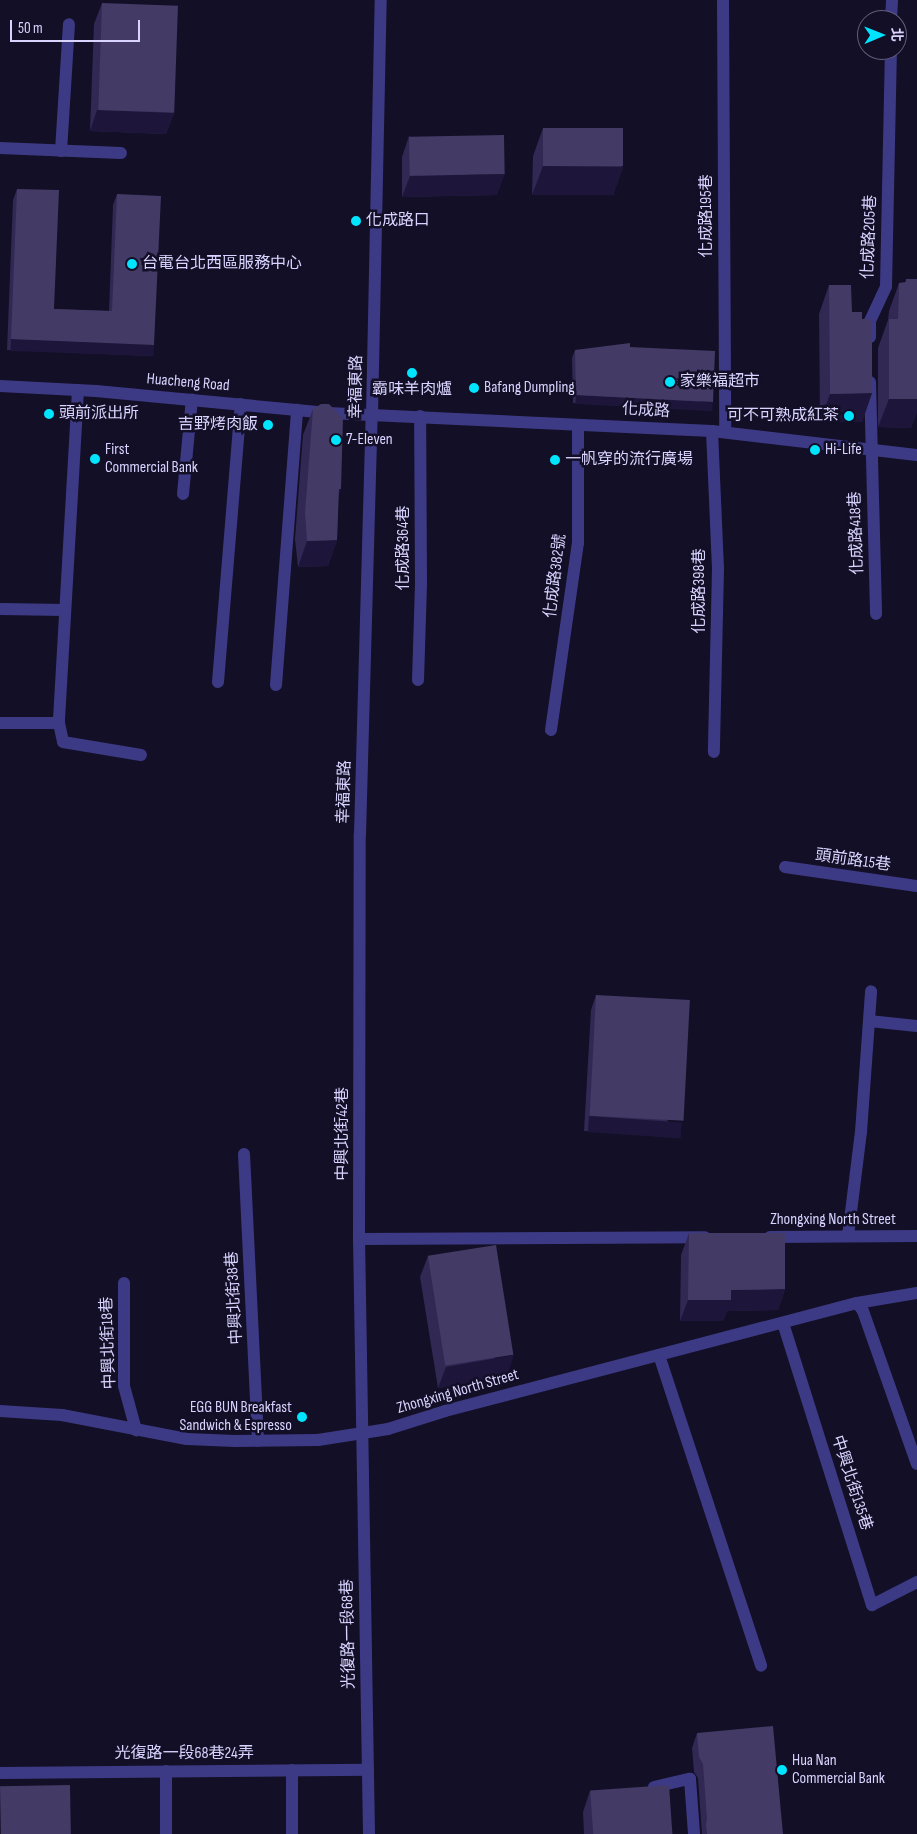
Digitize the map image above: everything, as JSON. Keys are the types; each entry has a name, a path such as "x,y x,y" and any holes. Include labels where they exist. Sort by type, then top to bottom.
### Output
{"street":[{"name":"幸福東路","path":"360,834 381,0"},
{"name":"化成路195巷","path":"718,431 724,0"},
{"path":"61,151 70,24"},
{"name":"化成路205巷","path":"870,349 870,321 886,286 891,60"},
{"path":"0,148 121,153"},
{"path":"870,367 870,451"},
{"name":"Huacheng Road","path":"0,386 78,390 372,415"},
{"path":"78,390 59,722 63,742 141,754"},
{"path":"183,494 192,399"},
{"path":"218,682 241,404"},
{"path":"276,685 297,410"},
{"name":"化成路","path":"372,415 718,431 870,451 917,455"},
{"name":"化成路364巷","path":"418,680 421,583 420,416"},
{"name":"化成路382號","path":"551,730 578,544 578,424"},
{"name":"化成路398巷","path":"714,752 718,569 718,431"},
{"name":"化成路418巷","path":"870,451 876,614"},
{"path":"0,608 65,610"},
{"path":"0,723 59,722"},
{"name":"中興北街42巷","path":"360,834 359,1239 361,1433"},
{"name":"頭前路15巷","path":"785,867 917,886"},
{"path":"848,1236 861,1132 871,991"},
{"path":"869,1021 917,1026"},
{"name":"中興北街38巷","path":"244,1154 258,1441"},
{"name":"Zhongxing North Street","path":"758,1237 917,1236"},
{"path":"359,1239 718,1237"},
{"name":"中興北街18巷","path":"124,1284 124,1386 136,1430"},
{"name":"Zhongxing North Street","path":"0,1411 62,1415 187,1439 318,1440 388,1429 445,1411 857,1303 917,1293"},
{"path":"857,1303 863,1311 917,1464"},
{"name":"中興北街135巷","path":"783,1323 872,1605 917,1582"},
{"path":"660,1355 760,1666"},
{"name":"光復路一段68巷","path":"361,1433 369,1834"},
{"path":"292,1770 292,1834"},
{"name":"光復路一段68巷24弄","path":"0,1772 368,1770"},
{"path":"166,1771 166,1834"},
{"path":"654,1787 690,1779 694,1834"}],"building":[{"path":"102,3 178,6 174,113 98,110"},
{"path":"543,128 623,128 623,166 543,166"},
{"path":"504,135 505,174 410,176 409,137"},
{"name":"台電台北西區服務中心","path":"17,189 59,190 54,309 112,311 117,194 161,196 154,345 11,339"},
{"path":"906,279 917,279 917,399 889,399 889,319 898,319 899,283 906,282"},
{"path":"829,285 851,285 852,312 862,312 862,319 872,319 872,393 830,394"},
{"path":"630,343 630,347 715,351 713,402 576,395 575,350"},
{"path":"321,404 329,404 343,418 337,540 307,541 305,513 313,409"},
{"path":"596,995 690,1000 684,1121 590,1116"},
{"path":"689,1233 785,1233 785,1289 731,1290 731,1300 688,1300"},
{"path":"496,1245 513,1355 445,1365 428,1256"},
{"path":"773,1726 783,1834 707,1834 703,1764 699,1757 697,1733"},
{"path":"70,1785 71,1834 1,1834 0,1786"},
{"path":"669,1785 672,1834 593,1834 590,1791"}],"place":[{"name":"化成路口","path":"356,221"},
{"name":"台電台北西區服務中心","path":"132,264"},
{"name":"霸味羊肉爐","path":"412,373"},
{"name":"家樂福超市","path":"670,382"},
{"name":"Bafang Dumpling","path":"474,388"},
{"name":"頭前派出所","path":"49,414"},
{"name":"可不可熟成紅茶","path":"849,416"},
{"name":"吉野烤肉飯","path":"268,425"},
{"name":"7-Eleven","path":"336,440"},
{"name":"Hi-Life","path":"815,450"},
{"name":"First Commercial Bank","path":"95,459"},
{"name":"一帆穿的流行廣場","path":"555,460"},
{"name":"EGG BUN Breakfast Sandwich & Espresso","path":"302,1417"},
{"name":"Hua Nan Commercial Bank","path":"782,1770"}]}
